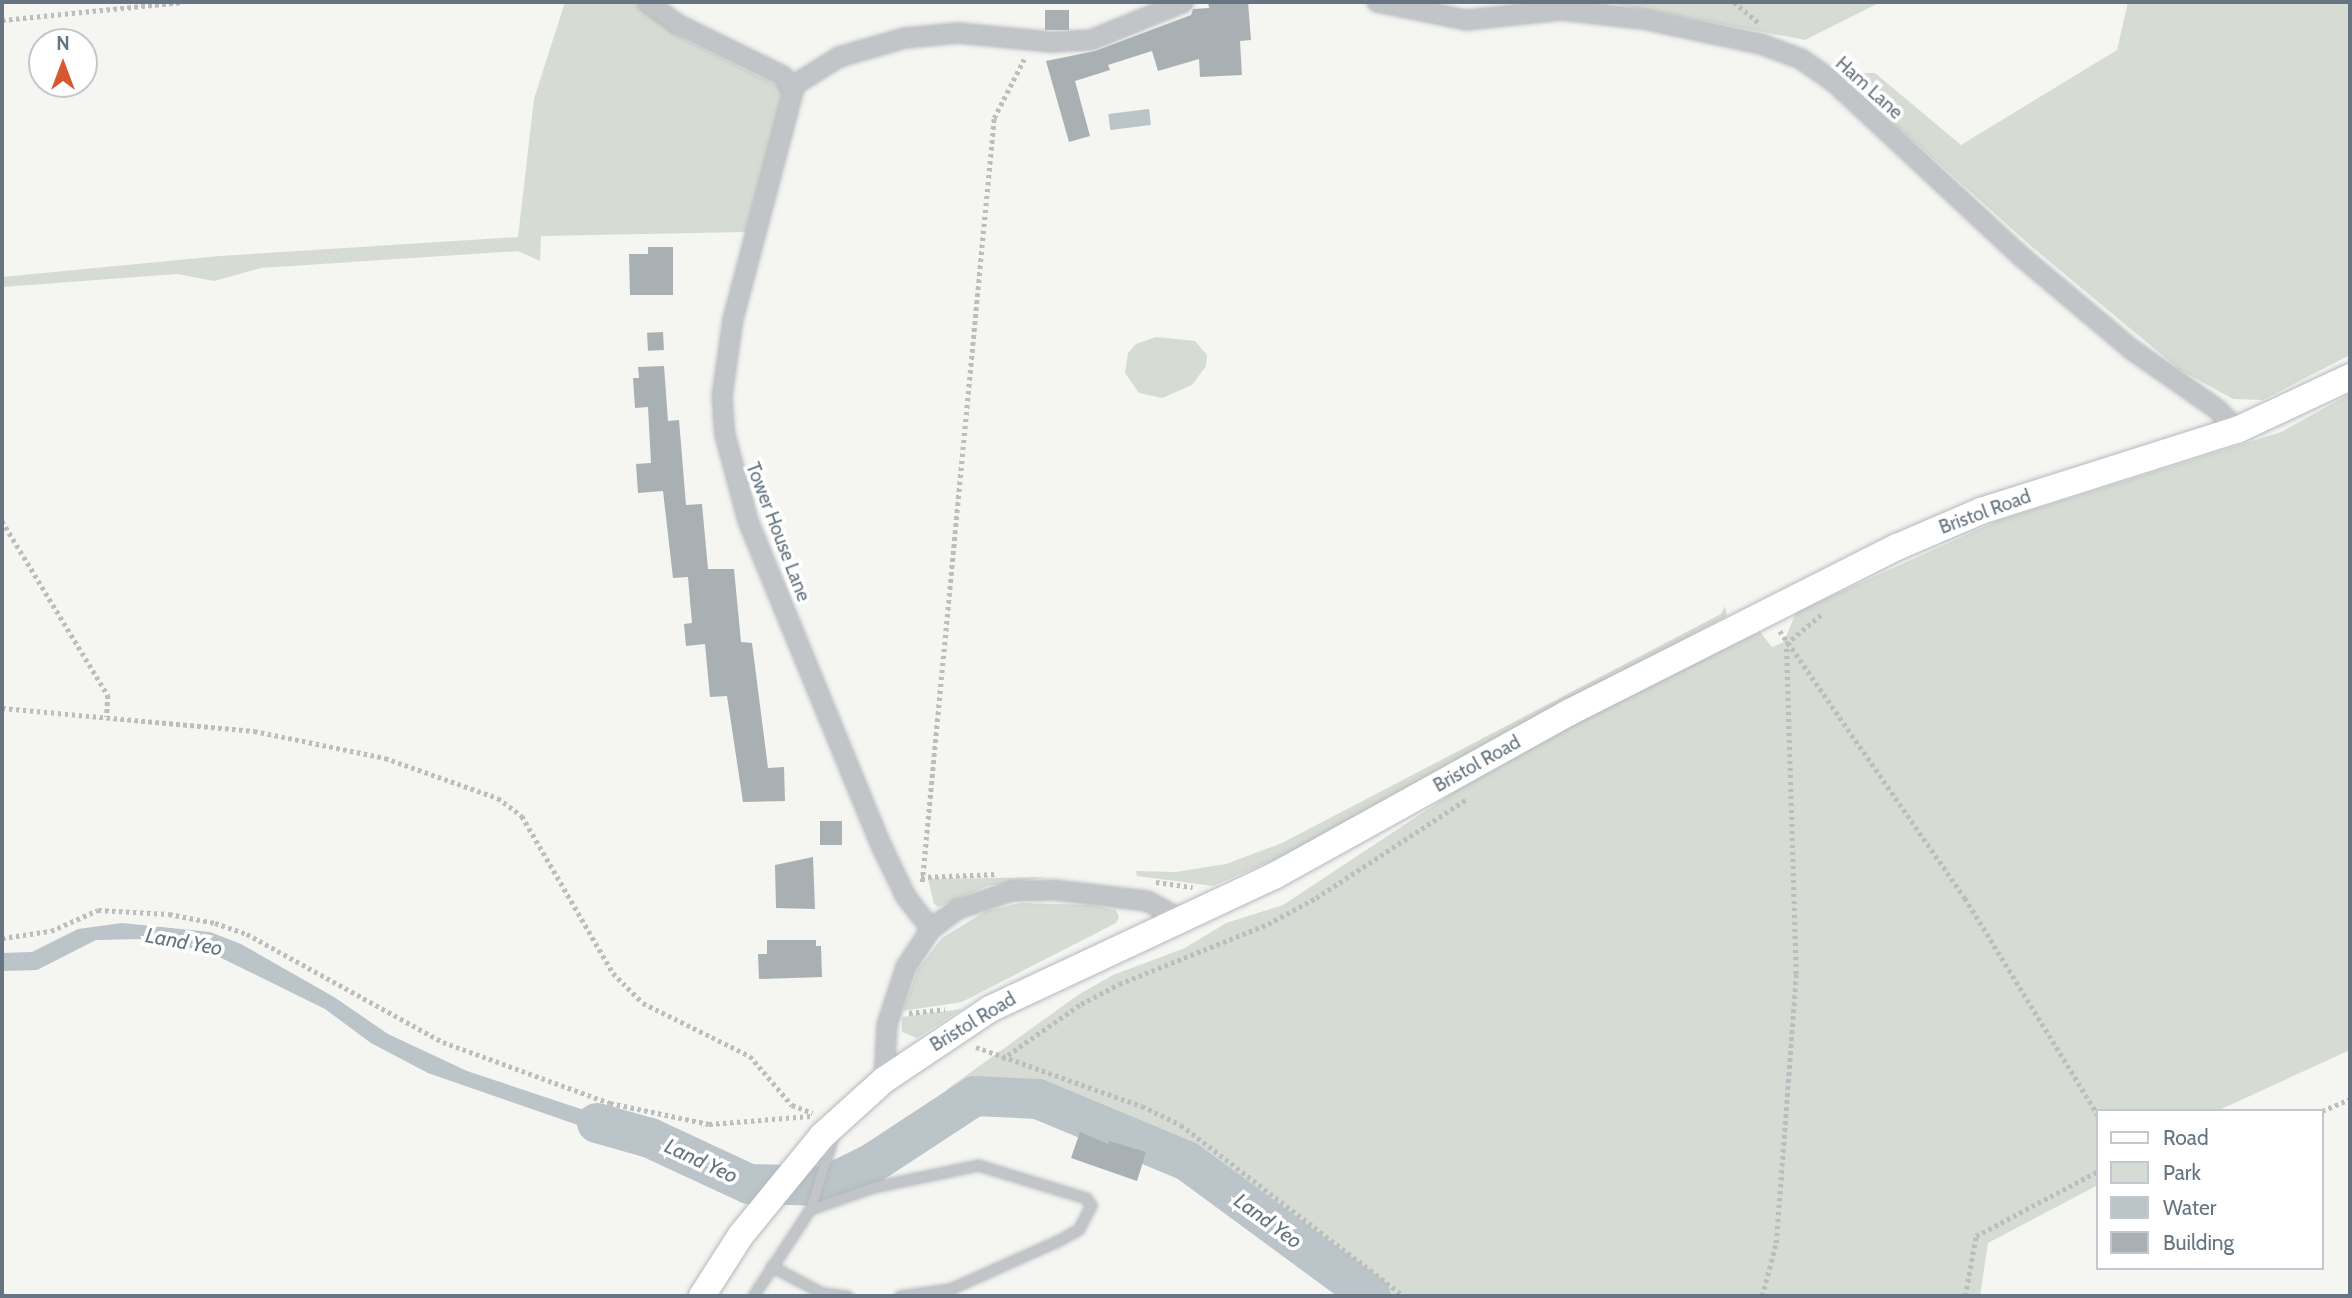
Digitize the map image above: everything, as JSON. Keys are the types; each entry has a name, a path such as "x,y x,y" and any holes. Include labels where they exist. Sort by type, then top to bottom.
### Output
{"main road":[{"name":"Bristol Road","path":"702,1296 767,1201 830,1129 884,1080 990,1009 1274,876 1570,712 1897,547 1981,511 2237,430 2350,377"}],"street":[{"path":"647,2 689,31 783,76 791,87 839,57 905,38 958,33 1052,42 1112,34 1182,2"},
{"name":"Ham Lane","path":"1377,2 1466,20 1562,10 1670,24 1782,50 1834,82 2023,258 2131,349 2217,409 2237,430"},
{"name":"Tower House Lane","path":"791,87 791,112 729,343 722,396 728,454 748,521 882,847 906,897 931,929"},
{"path":"884,1080 891,1008 909,960 931,929 974,901 1030,890 1147,901 1181,919"}],"lane":[{"path":"753,1296 810,1209 821,1174 830,1129"},
{"path":"810,1209 873,1187 978,1165 1079,1196 1091,1205 1079,1230 1057,1241 950,1289 899,1296"},
{"path":"771,1266 822,1293 848,1296"}],"path":[{"path":"2,20 183,2"},
{"path":"920,866 942,700 994,118 1021,60 1044,55 1052,42"},
{"path":"2,521 108,695 107,717"},
{"path":"1786,644 1828,608"},
{"path":"1781,638 1965,898 2096,1112"},
{"path":"1762,1296 1776,1243 1796,974 1786,644"},
{"path":"2,708 291,738 385,758 498,798 522,816 593,943 613,973 643,1003 750,1056 792,1104 830,1129"},
{"path":"1002,1059 1081,1004 1119,984 1268,924 1316,898 1480,792"},
{"path":"2,938 51,932 98,910 169,914 215,923 247,934 432,1037 610,1103 709,1124 756,1123 800,1114 830,1129"},
{"path":"993,1056 1142,1106 1181,1125 1404,1296"},
{"path":"2324,1110 2350,1099"},
{"path":"1965,1296 1976,1236 2096,1172"}],"green space":[{"path":"565,2 634,2 683,39 784,89 746,232 541,236 540,261 518,251 261,268 214,281 177,274 2,287 2,277 220,256 518,237 534,99"},
{"path":"1605,2 1881,2 1805,40"},
{"path":"2128,2 2350,2 2350,355 2263,400 2233,399 2180,370 2031,246 1850,84 1861,73 1875,73 1961,145 2117,50"},
{"path":"1156,337 1195,341 1207,355 1206,366 1192,385 1162,398 1139,393 1125,373 1128,353 1136,344"},
{"path":"2350,394 2350,1050 2221,1109 2096,1109 2096,1186 1988,1243 1980,1296 1381,1296 1331,1274 1194,1164 1042,1105 992,1092 946,1090 1078,995 1113,975 1185,948 1226,923 1283,905 1454,792 1636,690 1760,632 1772,647 1784,642 1796,612 1997,521 2281,432"},
{"path":"1725,606 1727,616 1292,852 1213,886 1137,876 1136,871 1176,872 1226,864 1282,843 1721,614"},
{"path":"1047,877 987,886 938,907 934,904 928,879"},
{"path":"1020,903 1090,905 1116,910 1119,917 1116,923 962,1002 903,1011 918,969 942,938 986,911"},
{"path":"962,1009 917,1038 902,1032 902,1017"}],"water":[{"path":"1149,109 1151,125 1110,130 1108,114"},
{"path":"122,923 210,932 241,944 334,997 388,1034 467,1071 653,1133 644,1148 428,1073 371,1043 325,1009 207,951 143,939 96,940 37,970 2,971 2,953 32,952 78,929"}],"building":[{"path":"1208,2 1248,2 1251,40 1240,41 1242,75 1200,77 1199,59 1158,71 1152,51 1108,65 1110,70 1075,81 1090,136 1069,142 1046,61 1095,51 1191,15 1193,9 1209,8"},
{"path":"1045,10 1069,10 1069,30 1045,30"},
{"path":"648,247 673,247 673,295 630,295 629,254 648,254"},
{"path":"663,332 664,350 648,351 647,333"},
{"path":"664,366 668,421 679,420 686,505 702,504 708,569 734,569 741,642 752,643 768,768 784,767 785,801 743,802 727,696 710,697 705,644 686,646 684,624 692,623 688,577 673,578 663,491 638,493 636,464 651,463 648,407 635,408 633,378 639,378 638,367"},
{"path":"820,821 842,821 842,845 820,845"},
{"path":"813,857 815,909 776,908 775,865"},
{"path":"767,940 816,940 816,946 821,946 822,977 759,979 758,954 767,954"},
{"path":"1080,1132 1108,1144 1109,1141 1146,1152 1137,1181 1071,1158"}],"waterway":[{"name":"Land Yeo","path":"597,1123 650,1138 749,1184 826,1186 871,1164 975,1096 1038,1099 1187,1161 1371,1296"}]}
